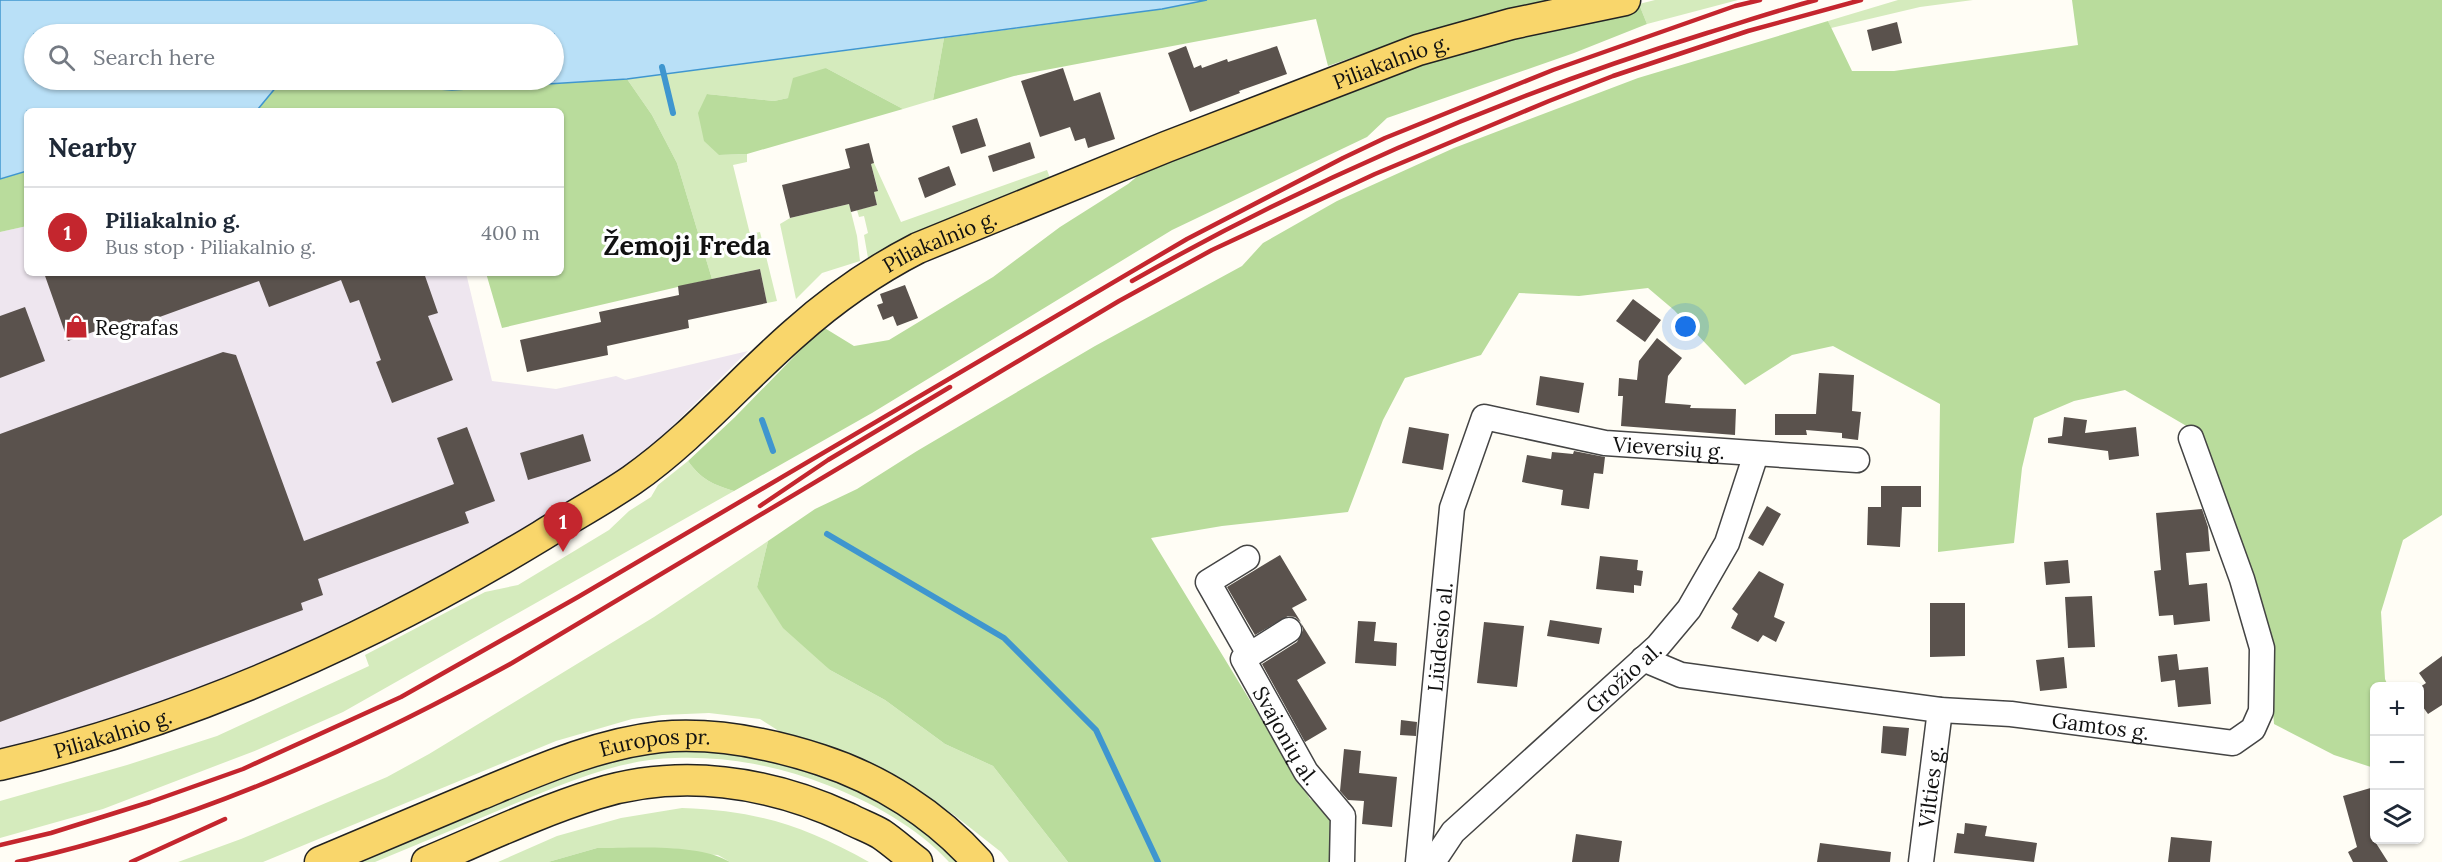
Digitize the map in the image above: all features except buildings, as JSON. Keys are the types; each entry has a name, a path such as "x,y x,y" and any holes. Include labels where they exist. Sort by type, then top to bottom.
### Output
{"main road":[{"name":"Piliakalnio g.","path":"0,765 116,733 234,691 296,665 382,624 494,564 632,480 681,441 795,333 853,286 885,265 918,248 1166,147 1418,50 1511,24 1625,0"},
{"name":"Europos pr.","path":"320,862 517,779 573,758 617,745 660,737 708,736 793,751 837,765 880,784 919,808 965,847 978,862"},
{"name":"Europos pr.","path":"426,862 597,794 628,786 667,781 708,780 742,784 784,794 826,808 881,834 917,862"}],"street":[{"name":"Vieversių g.","path":"1484,417 1605,443 1857,460"},
{"name":"Liūdesio al.","path":"1418,862 1452,508 1484,417"},
{"name":"Gamtos g.","path":"1643,659 1681,675 1940,710 2011,714 2233,743 2253,729 2261,711 2262,648 2242,579 2191,438"},
{"name":"Grožio al.","path":"1433,862 1453,832 1658,646 1689,609 1727,543 1756,454"},
{"path":"1247,558 1208,582 1249,654 1289,630"},
{"name":"Svajonių al.","path":"1249,654 1243,659 1306,772 1344,816 1342,862"},
{"name":"Vilties g.","path":"1921,862 1940,710"}],"shaded area":[{"path":"24,227 24,276 467,276 492,381 556,389 616,376 625,380 748,351 643,455 545,519 487,553 191,700 0,754 0,232"}],"green space":[{"path":"1207,0 1554,0 1440,30 1328,66 1316,19 1014,76 933,100 944,38 1162,9"},
{"path":"1655,0 1738,0 1647,24 1639,4"},
{"path":"1898,0 1973,0 1920,7 1831,28 1828,21"},
{"path":"2072,0 2442,0 2442,515 2403,540 2381,612 2386,682 2370,682 2370,767 2334,755 2274,724 2268,645 2195,431 2125,390 2074,401 2034,418 2022,468 2014,543 1938,552 1940,404 1833,346 1792,355 1745,385 1674,310 1648,288 1579,296 1519,293 1481,355 1405,378 1383,420 1348,512 1222,526 1151,538 1310,799 1339,817 1332,862 1068,862 993,766 945,744 885,700 830,670 783,628 757,587 768,541 815,509 857,489 1095,346 1242,266 1263,243 1337,201 1454,148 1638,78 1828,21 1852,71 1894,71 2078,45"},
{"path":"1639,4 1647,24 1574,53 1387,118 1367,137 1172,230 872,413 734,491 708,480 698,473 688,461 735,417 823,327 854,346 889,340 993,277 1060,227 1128,184 1157,160 1332,88"},
{"path":"944,38 933,100 903,109 826,68 788,98 774,101 707,94 719,155 747,154 747,162 733,165 750,234 760,232 777,301 767,303 760,269 712,279 677,163 652,115 627,79"},
{"path":"826,68 903,109 747,154 719,155 704,141 698,113 707,94 774,101 788,98 793,78"},
{"path":"627,79 652,115 677,163 712,279 502,328 487,276 564,276 564,108 259,108 274,90 564,90 564,83"},
{"path":"874,163 901,222 1047,170 1050,178 974,208 868,258 864,235 868,233 864,216 859,217 857,210 877,205 874,192 878,190 871,164"},
{"path":"24,172 24,227 0,232 0,179"},
{"path":"849,204 860,261 822,273 796,299 780,224 790,218"},
{"path":"688,461 698,473 708,480 734,491 343,712 257,750 103,809 0,838 0,801 127,765 217,736 369,666 365,655 485,592 518,585 609,530 629,511 651,497 658,485"},
{"path":"768,541 757,587 830,670 885,700 945,744 993,766 1068,862 1009,862 1001,852 954,815 880,767 782,733 760,719 709,713 632,719 556,741 263,862 178,862 241,839 387,777 429,754 654,617"},
{"path":"716,751 791,765 846,783 876,798 902,815 960,862 949,862 908,827 860,799 827,785 790,772 752,764 714,759 675,758 632,763 590,774 375,862 355,862 586,769 645,753"},
{"path":"682,808 734,812 779,822 823,838 869,862 730,862 718,855 597,848 548,862 498,862 557,836 621,818"},
{"path":"597,848 684,849 717,856 730,862 548,862"}],"water":[{"path":"0,0 1207,0 1162,9 627,79 564,83 564,24 24,24 24,90 274,90 259,108 24,108 24,172 0,179"}],"waterway":[{"path":"662,67 673,113"},
{"path":"762,420 773,451"},
{"path":"827,534 1004,638 1096,730 1158,862"}],"railway":[{"path":"0,845 51,833 150,802 243,769 401,697 578,597 1187,239 1343,158 1385,138 1553,70 1735,6 1760,0"},
{"path":"1132,281 1201,243 1341,174 1485,112 1633,57 1816,0"},
{"path":"17,862 82,846 209,805 333,753 453,695 512,663 1119,301 1212,250 1375,174 1613,76 1748,31 1861,0"},
{"path":"760,506 828,460 950,387"},
{"path":"131,862 225,819"}],"place":[{"name":"Regrafas","path":"77,327"},
{"name":"Piliakalnio g.","path":"563,552"}],"district":[{"name":"Žemoji Freda","path":"687,245"}]}
